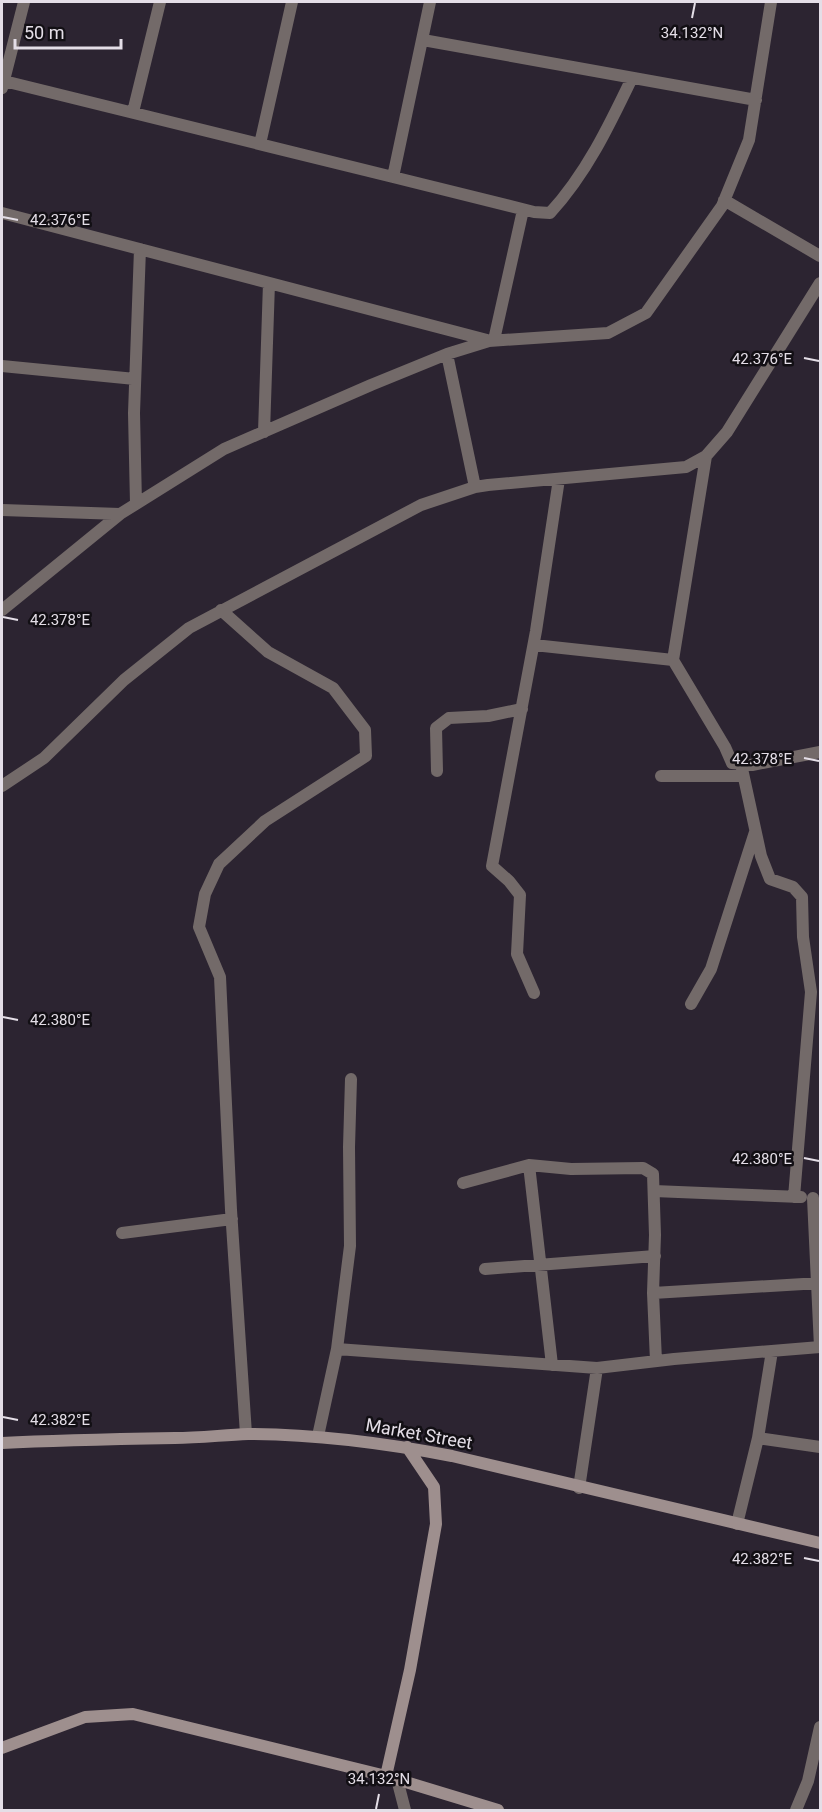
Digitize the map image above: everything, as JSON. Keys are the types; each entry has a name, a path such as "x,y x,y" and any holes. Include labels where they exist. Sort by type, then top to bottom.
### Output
{"street":[{"path":"24,2 3,85 133,112 523,210 550,213 563,199 597,149 632,78"},
{"path":"133,112 160,2"},
{"path":"260,144 292,2"},
{"path":"393,177 430,2"},
{"path":"2,610 120,514 224,449 447,354 491,341 608,333 646,313 724,200 749,140 771,2"},
{"path":"423,40 756,100"},
{"path":"724,200 820,256"},
{"path":"491,341 523,210"},
{"path":"2,213 491,341"},
{"path":"136,504 135,379 140,249"},
{"path":"264,432 269,283"},
{"path":"2,786 44,758 124,680 189,628 422,505 475,487 686,467 706,456 727,432 820,283"},
{"path":"447,354 475,487"},
{"path":"2,366 135,379"},
{"path":"706,456 673,660 725,747 732,763 742,770 761,856 770,879 793,887 802,897 803,937 811,992 794,1197"},
{"path":"534,993 517,954 520,894 492,866 534,645 559,479"},
{"path":"2,510 120,514"},
{"path":"221,610 268,652 333,688 364,730 366,756 265,820 219,864 205,894 199,927 220,977 246,1434"},
{"path":"534,645 673,660"},
{"path":"437,771 436,728 449,718 488,716 522,709"},
{"path":"661,776 742,770 752,765 820,752"},
{"path":"691,1004 711,969 755,831"},
{"path":"318,1436 336,1349 350,1246 351,1079"},
{"path":"529,1165 552,1365"},
{"path":"463,1183 529,1165 571,1169 643,1167 653,1174 655,1256 653,1293 656,1361"},
{"path":"336,1349 597,1368 820,1347 817,1198 654,1191"},
{"path":"122,1233 232,1219"},
{"path":"485,1269 655,1256"},
{"path":"653,1293 819,1283"},
{"path":"737,1524 758,1438 772,1351"},
{"path":"579,1488 597,1368"},
{"name":"Market Street","path":"2,1443 198,1438 246,1434 318,1436 407,1447 452,1456 579,1488 820,1543"},
{"path":"758,1438 820,1447"},
{"path":"405,1810 392,1778 436,1524 434,1487 407,1447"},
{"path":"2,1748 85,1717 133,1714 392,1778 498,1810"},
{"path":"796,1810 818,1750 820,1727"}]}
